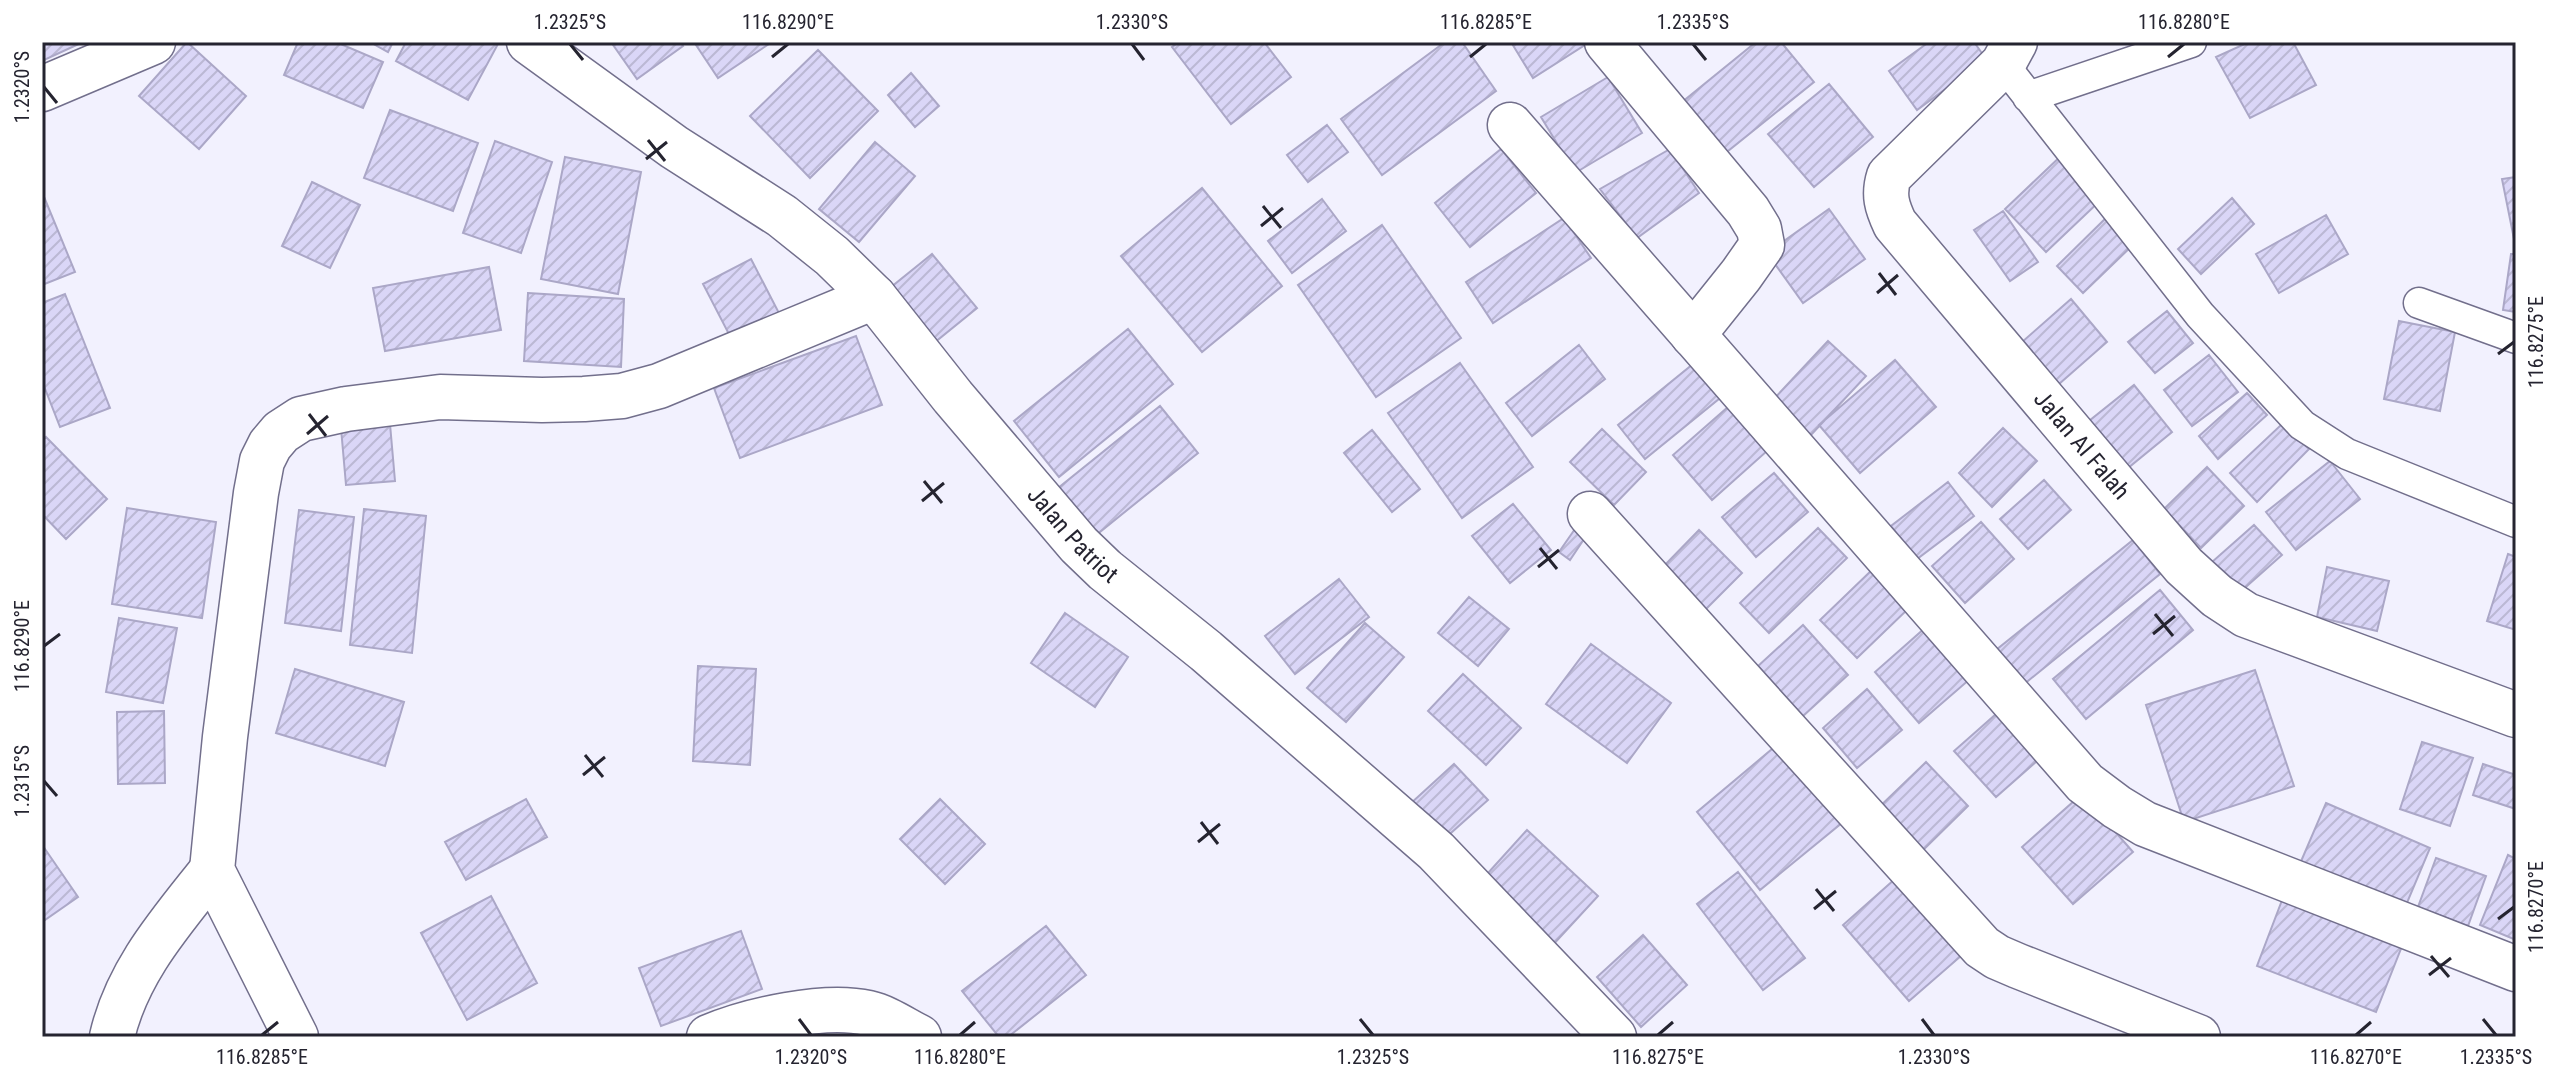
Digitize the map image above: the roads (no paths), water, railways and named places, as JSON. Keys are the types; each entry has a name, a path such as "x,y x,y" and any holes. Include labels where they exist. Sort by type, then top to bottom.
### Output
{"street":[{"path":"42,89 153,42"},
{"name":"Jalan Patriot","path":"529,42 674,147 795,225 824,249 874,297 953,397 1079,545 1436,851 1614,1037"},
{"path":"1607,42 1748,211 1759,229 1762,245 1693,335"},
{"name":"Jalan Al Falah","path":"2015,68 1889,176 1885,189 1887,207 1895,224 2184,566 2217,596 2246,615 2516,715"},
{"path":"1510,125 2085,783 2145,824 2516,969"},
{"path":"112,1037 122,999 138,968 212,870 225,737 256,493 262,461 281,432 301,419 346,409 440,397 542,400 622,396 659,386 874,297"},
{"path":"1590,514 1982,947 2018,966 2198,1037"},
{"path":"212,870 296,1037"},
{"path":"709,1037 737,1025 813,1011 866,1013 919,1037"}],"lane":[{"path":"2191,42 2015,68 2200,315 2302,425 2347,454 2516,522"},
{"path":"2419,303 2516,338"}]}
